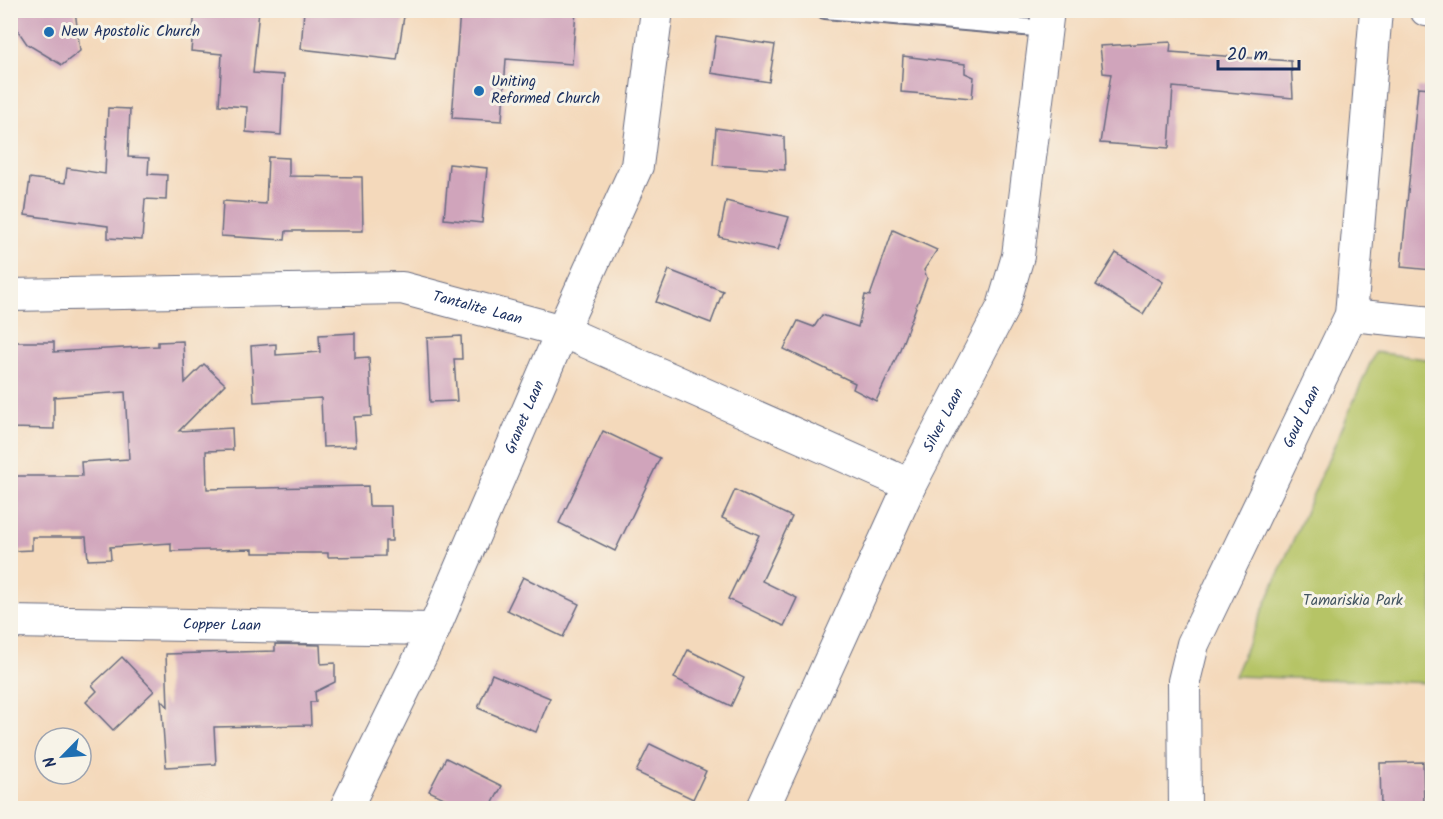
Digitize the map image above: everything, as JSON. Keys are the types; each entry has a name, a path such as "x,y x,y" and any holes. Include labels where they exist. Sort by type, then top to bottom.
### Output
{"street":[{"name":"Granet Laan","path":"346,808 434,629 562,331 637,166 657,10"},
{"name":"Goud Laan","path":"1185,808 1184,681 1192,644 1351,315 1376,10"},
{"path":"1426,10 1432,11"},
{"name":"Silver Laan","path":"763,808 910,485 1006,297 1018,256 1047,20"},
{"name":"Tantalite Laan","path":"10,295 402,288 562,331 910,485"},
{"path":"1351,315 1432,324"},
{"name":"Copper Laan","path":"10,622 434,629"}],"lane":[{"path":"825,10 1047,20"}],"green space":[{"name":"Tamariskia Park","path":"1375,352 1432,360 1432,683 1234,676"}],"building":[{"name":"New Apostolic Church","path":"10,10 75,10 80,51 62,65 27,44 10,19"},
{"path":"195,10 259,10 253,73 284,75 281,135 246,132 247,107 219,105 222,54 191,51"},
{"path":"304,10 405,10 397,60 301,49"},
{"name":"Uniting Reformed Church","path":"460,10 576,10 572,64 506,59 502,121 452,118"},
{"path":"716,36 775,45 769,82 711,73"},
{"path":"1171,42 1170,52 1291,61 1293,98 1173,87 1169,148 1100,143 1111,74 1103,73 1100,46"},
{"path":"903,56 965,64 965,73 974,77 972,98 901,92"},
{"path":"1418,87 1432,88 1432,270 1401,267"},
{"path":"108,108 130,109 128,157 149,158 148,174 167,175 166,200 145,199 142,240 108,238 108,226 25,215 30,178 65,183 67,168 105,174"},
{"path":"716,128 784,137 785,170 713,165"},
{"path":"268,157 289,158 289,176 362,177 363,231 286,231 285,240 221,236 223,201 266,204"},
{"path":"449,164 487,168 482,223 444,219"},
{"path":"726,201 789,217 778,250 719,237"},
{"path":"893,230 937,250 924,270 927,278 899,352 876,401 853,389 855,383 784,349 798,321 814,327 822,315 858,327 865,295 870,296"},
{"path":"1116,253 1163,282 1143,314 1096,285"},
{"path":"669,270 723,291 711,323 656,302"},
{"path":"355,333 355,358 369,357 372,416 354,417 356,446 323,447 321,398 254,402 251,346 276,344 276,355 320,352 319,335"},
{"path":"461,336 462,359 454,359 457,401 430,402 427,338"},
{"path":"183,341 185,383 204,364 225,384 179,431 232,428 233,450 206,451 207,489 368,486 369,506 391,506 392,541 385,541 385,556 328,557 328,553 253,553 253,549 171,551 171,543 110,547 111,559 88,560 86,537 32,537 32,550 10,551 10,476 82,476 81,462 129,459 125,392 54,397 54,429 11,428 13,342 54,342 54,352 158,346 158,342"},
{"path":"603,431 660,458 615,551 559,523"},
{"path":"735,490 792,517 762,581 797,598 784,626 728,599 759,535 722,518"},
{"path":"523,577 579,604 563,637 507,610"},
{"path":"275,644 320,645 321,664 335,663 335,682 315,692 316,702 310,702 311,725 214,727 216,764 166,767 161,699 168,707 166,654 275,651"},
{"path":"688,650 744,678 731,706 674,678"},
{"path":"122,657 154,691 113,730 86,702 97,691 92,685"},
{"path":"492,674 550,698 536,732 478,708"},
{"path":"650,744 706,771 693,799 636,772"},
{"path":"446,758 502,786 490,808 465,808 429,791"},
{"path":"1423,762 1424,808 1381,808 1380,763"}],"place":[{"name":"New Apostolic Church","path":"49,32"},
{"name":"Uniting Reformed Church","path":"479,91"}]}
